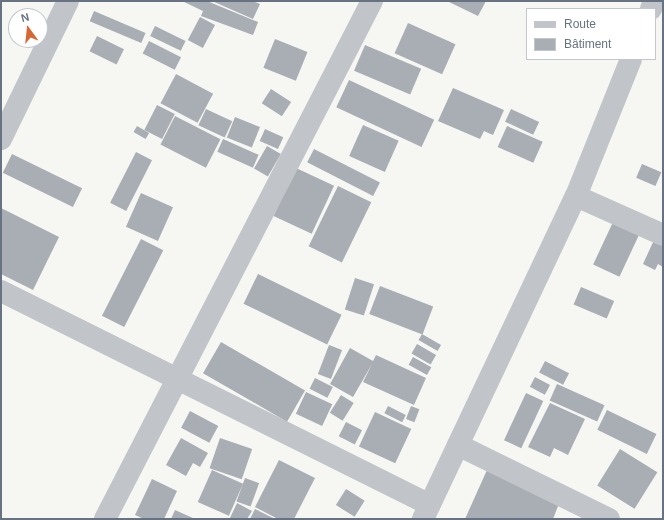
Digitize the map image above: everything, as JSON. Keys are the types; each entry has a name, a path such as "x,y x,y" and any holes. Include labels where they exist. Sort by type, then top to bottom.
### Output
{"street":[{"path":"1,139 68,1"},
{"path":"106,519 372,1"},
{"path":"1,291 178,380 426,512 576,196 631,60"},
{"path":"576,196 663,235"},
{"path":"458,446 609,519"}],"building":[{"path":"182,1 207,1 258,22 253,35 201,16 203,11"},
{"path":"212,1 253,1 260,4 253,19"},
{"path":"447,1 486,1 478,16"},
{"path":"94,11 146,33 141,43 90,21"},
{"path":"200,17 215,25 203,48 188,40"},
{"path":"408,23 456,44 442,74 395,53"},
{"path":"155,26 186,41 181,51 150,36"},
{"path":"97,36 124,49 117,64 90,51"},
{"path":"275,39 307,52 296,81 263,68"},
{"path":"149,41 181,57 175,70 143,53"},
{"path":"365,45 421,69 410,95 354,71"},
{"path":"176,74 213,94 198,123 161,103"},
{"path":"349,80 434,120 422,147 336,107"},
{"path":"453,88 504,110 493,135 484,131 480,139 438,121"},
{"path":"271,89 291,102 282,116 262,103"},
{"path":"157,105 175,114 162,139 144,130"},
{"path":"206,109 232,121 225,138 198,125"},
{"path":"511,109 539,122 533,135 505,122"},
{"path":"175,116 220,139 206,168 160,145"},
{"path":"235,117 260,127 252,148 227,137"},
{"path":"363,125 399,141 385,172 349,156"},
{"path":"137,126 149,133 146,139 134,132"},
{"path":"507,126 543,142 533,163 498,147"},
{"path":"265,129 283,137 278,149 260,141"},
{"path":"223,139 259,155 253,168 217,152"},
{"path":"267,146 281,154 268,177 254,169"},
{"path":"314,149 380,183 373,196 307,162"},
{"path":"136,152 152,160 126,211 110,203"},
{"path":"12,154 82,188 73,207 3,173"},
{"path":"642,164 661,172 655,186 636,178"},
{"path":"296,168 334,186 312,234 274,216"},
{"path":"338,186 371,202 342,262 309,246"},
{"path":"141,193 173,207 158,241 126,227"},
{"path":"1,208 59,237 33,290 1,274"},
{"path":"613,222 639,234 619,277 593,265"},
{"path":"141,239 163,250 124,327 102,316"},
{"path":"654,240 663,244 663,267 658,264 655,270 643,264"},
{"path":"258,274 342,315 327,344 244,304"},
{"path":"355,278 374,284 364,316 345,309"},
{"path":"380,286 433,306 422,334 369,314"},
{"path":"581,287 614,301 607,319 574,304"},
{"path":"422,334 441,345 438,351 418,340"},
{"path":"221,342 305,390 287,422 203,373"},
{"path":"417,344 436,355 431,365 412,354"},
{"path":"329,345 342,350 331,379 318,374"},
{"path":"350,348 373,361 376,355 426,378 414,405 363,382 372,364 353,397 330,384"},
{"path":"413,357 431,367 427,375 409,365"},
{"path":"545,361 569,373 563,385 539,373"},
{"path":"535,377 550,385 545,395 530,387"},
{"path":"315,378 333,387 327,398 310,389"},
{"path":"557,384 605,405 597,422 550,400"},
{"path":"306,392 332,404 322,426 296,414"},
{"path":"526,393 543,401 521,448 504,440"},
{"path":"341,395 354,403 343,421 330,413"},
{"path":"550,403 585,419 568,455 554,448 550,457 528,447"},
{"path":"388,406 406,415 402,422 384,413"},
{"path":"411,406 419,409 414,422 406,419"},
{"path":"607,410 656,434 647,454 597,430"},
{"path":"190,411 218,426 209,443 181,428"},
{"path":"375,412 411,429 395,463 359,446"},
{"path":"346,422 362,430 355,444 339,436"},
{"path":"181,438 208,453 200,467 193,463 186,476 166,465"},
{"path":"220,438 252,449 242,479 210,468"},
{"path":"620,449 657,472 635,509 597,485"},
{"path":"279,460 315,478 294,519 278,519 255,507"},
{"path":"212,470 243,484 229,516 198,502"},
{"path":"487,470 560,501 553,519 465,519"},
{"path":"245,478 259,483 251,507 236,501"},
{"path":"152,479 177,491 164,519 144,519 135,515"},
{"path":"346,489 365,501 355,517 336,505"},
{"path":"237,503 252,511 247,519 230,518"},
{"path":"255,509 275,519 250,519"},
{"path":"175,510 195,519 171,519"}]}
